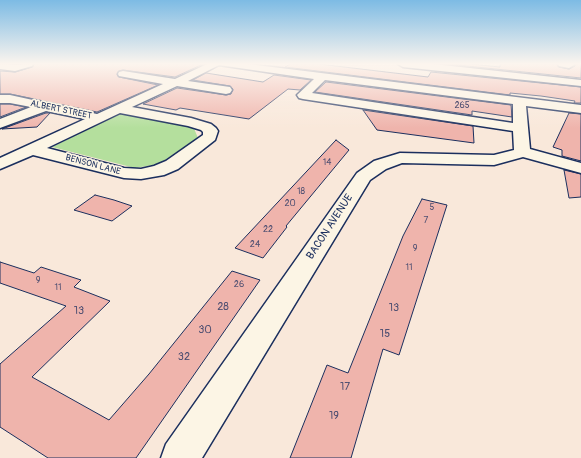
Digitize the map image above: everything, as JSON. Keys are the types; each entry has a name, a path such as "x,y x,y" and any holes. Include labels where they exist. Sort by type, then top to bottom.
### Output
{"street":[{"path":"0,164 169,85"},
{"path":"197,85 226,90"},
{"path":"313,85 303,95 520,128"},
{"path":"386,85 581,109"},
{"path":"468,96 470,85"},
{"name":"ALBERT STREET","path":"0,99 98,118"},
{"path":"518,102 522,152 581,168"},
{"path":"0,124 44,107"},
{"name":"BENSON LANE","path":"31,149 124,173 141,174 158,171 172,165 210,137 211,131 206,127 192,122 118,109"},
{"name":"BACON AVENUE","path":"180,458 363,177 380,165 400,158 494,160 510,157 522,152"}],"green space":[{"path":"124,112 193,126 198,138 159,164 135,168 52,147"}],"building":[{"path":"0,85 157,85 97,112 10,94 0,94"},
{"path":"226,85 305,85 300,90 288,89 249,119 180,108 176,110 143,104 177,88 226,95 231,94 233,89 230,86"},
{"path":"322,85 353,85 511,105 512,117 472,111 472,115 315,92"},
{"path":"433,85 565,85 581,87 581,103 574,103 575,101 541,96 510,93 510,95"},
{"path":"0,104 10,104 26,107 0,117"},
{"path":"363,110 473,126 474,143 377,130"},
{"path":"46,113 50,113 37,127 2,129"},
{"path":"569,113 581,114 581,161 562,156 562,150 553,147"},
{"path":"336,140 349,150 286,226 287,227 263,258 235,248"},
{"path":"564,170 581,174 581,197 569,198"},
{"path":"95,195 132,206 112,221 74,210"},
{"path":"422,199 447,205 399,355 383,349 351,458 290,458 327,365 348,373 403,236"},
{"path":"0,262 34,273 41,267 81,280 74,287 110,301 32,377 109,420 149,374 232,271 260,280 136,458 48,458 0,427 0,364 66,306 0,283"}]}
